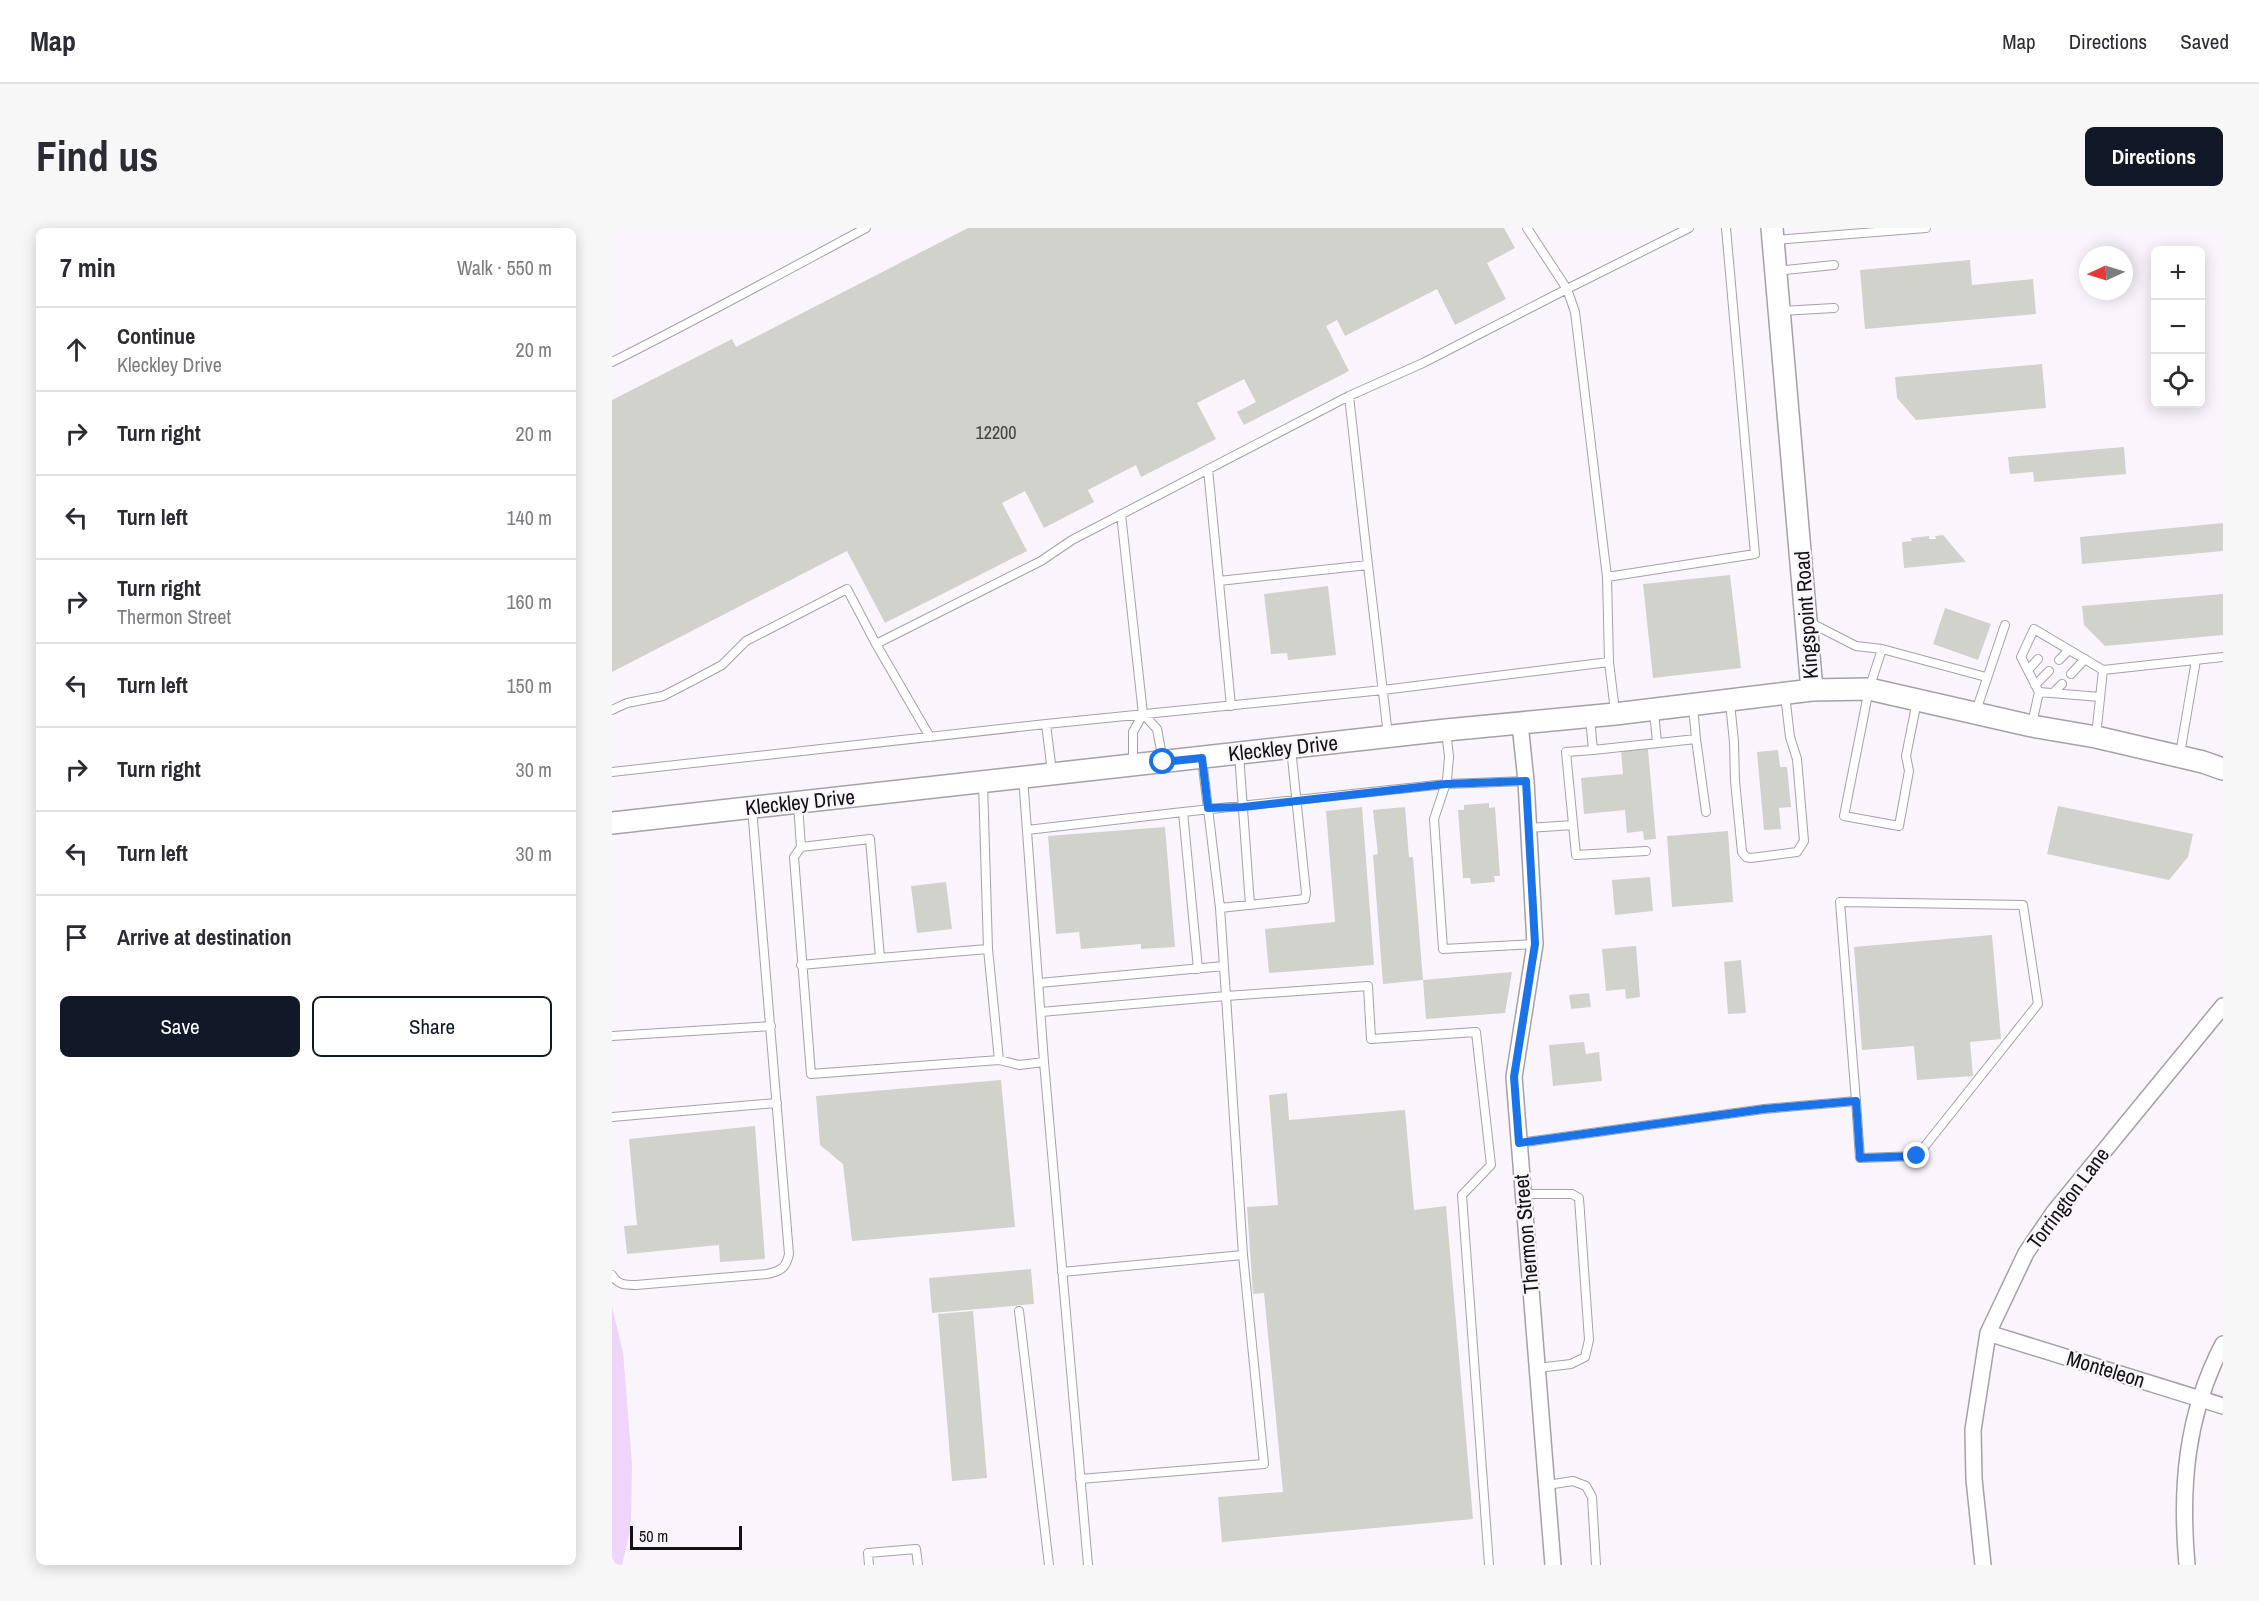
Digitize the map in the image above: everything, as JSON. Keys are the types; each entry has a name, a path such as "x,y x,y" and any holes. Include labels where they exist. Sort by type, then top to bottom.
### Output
{"street":[{"name":"Kingspoint Road","path":"1773,234 1812,690 1869,689 2032,726 2096,737 2180,756 2223,769"},
{"name":"Kleckley Drive","path":"612,823 1446,730 1654,710 1812,690"},
{"name":"Thermon Street","path":"1520,724 1526,781 1535,944 1514,1077 1553,1565"},
{"name":"Torrington Lane","path":"1983,1565 1974,1479 1973,1430 1988,1333 2026,1253 2054,1212 2223,1006"},
{"name":"Monteleon","path":"1988,1333 2223,1406"},
{"path":"2187,1565 2183,1500 2186,1466 2200,1398 2223,1344"}],"lane":[{"path":"612,362 772,280 804,260 866,228"},
{"path":"1527,228 1567,289 1575,312 1607,577 1609,662 1615,714"},
{"path":"876,644 1041,561 1072,540 1349,396 1423,363 1689,228"},
{"path":"1607,577 1755,554 1726,228"},
{"path":"1773,234 1926,228"},
{"path":"1776,270 1834,265"},
{"path":"1780,311 1834,308"},
{"path":"1349,396 1388,737"},
{"path":"1208,469 1231,706"},
{"path":"1121,514 1143,714 1133,732 1133,765"},
{"path":"1220,581 1368,565"},
{"path":"612,710 627,703 663,696 722,665 746,641 847,589 930,737"},
{"path":"1807,621 1856,646 1882,649 1986,677"},
{"path":"1976,712 2005,625"},
{"path":"2037,689 2021,657 2034,629 2103,670 2223,657"},
{"path":"2047,649 2054,641"},
{"path":"1882,649 1869,689 1844,816 1899,826 1909,771 1906,756 1917,699"},
{"path":"2059,660 2069,650"},
{"path":"2028,670 2038,659"},
{"path":"2071,674 2085,659"},
{"path":"2180,756 2196,660"},
{"path":"612,772 1046,724 1383,690 1609,662"},
{"path":"2096,737 2103,670"},
{"path":"2032,726 2037,689 2049,671"},
{"path":"2053,693 2062,684"},
{"path":"2037,689 2100,698"},
{"path":"1730,701 1742,852 1746,857 1751,858 1797,852 1804,841 1797,759 1790,738 1785,693"},
{"path":"1693,705 1706,812"},
{"path":"1654,710 1657,743"},
{"path":"1143,714 1157,729 1163,762"},
{"path":"1590,717 1593,750"},
{"path":"1046,724 1052,774"},
{"path":"1446,730 1449,757 1446,784 1434,819 1443,949 1535,944"},
{"path":"1646,851 1576,855 1566,752 1696,739"},
{"path":"1220,908 1305,899 1291,748"},
{"path":"1239,753 1250,905"},
{"path":"1080,1479 1264,1464 1243,1256 1220,908 1202,758"},
{"path":"1023,777 1044,1062 1088,1565"},
{"path":"1027,830 1208,808 1243,807 1446,784 1526,781"},
{"path":"983,782 988,948 999,1060"},
{"path":"798,802 801,847 794,857 811,1074 999,1060 1019,1065 1044,1062"},
{"path":"612,1275 623,1285 636,1285 767,1274 780,1271 787,1265 789,1254 752,807"},
{"path":"1184,812 1198,969"},
{"path":"1528,828 1573,825"},
{"path":"801,847 870,840 880,958"},
{"path":"1840,902 2023,904 2038,1004 1917,1156 1860,1158 1856,1101 1840,902"},
{"path":"801,965 988,948"},
{"path":"1038,983 1224,966"},
{"path":"1041,1012 1368,986 1371,1039 1476,1032 1491,1165 1462,1196 1489,1565"},
{"path":"612,1036 771,1026"},
{"path":"1519,1143 1764,1109 1856,1101"},
{"path":"612,1117 777,1103"},
{"path":"1523,1194 1572,1194 1579,1198 1589,1340 1585,1357 1571,1364 1537,1368"},
{"path":"1062,1272 1243,1256"},
{"path":"1019,1311 1049,1565"},
{"path":"1546,1485 1573,1482 1586,1486 1592,1497 1596,1565"},
{"path":"869,1565 868,1552 916,1549 918,1565"}],"shaded area":[{"path":"612,1307 623,1352 632,1464 631,1527 622,1565 612,1565"}],"building":[{"path":"968,228 1504,228 1515,248 1487,263 1506,299 1455,325 1437,289 1345,336 1337,320 1326,326 1349,371 1244,425 1237,412 1256,402 1244,379 1197,403 1216,439 1141,477 1136,465 1088,490 1094,502 1044,528 1025,491 1002,503 1027,551 885,623 847,551 612,672 612,400 732,339 736,347"},
{"path":"1970,260 1972,285 2033,279 2036,314 1865,329 1860,270"},
{"path":"2042,364 2046,408 1916,420 1897,398 1895,377"},
{"path":"2124,447 2126,474 2034,482 2033,472 2010,474 2008,457"},
{"path":"2223,523 2223,551 2082,564 2080,537"},
{"path":"1943,535 1966,562 1904,568 1902,542 1912,541 1911,538 1929,536 1929,539 1936,539 1935,536"},
{"path":"1730,575 1741,668 1653,678 1643,584"},
{"path":"1328,586 1336,655 1288,660 1287,653 1271,654 1264,594"},
{"path":"2223,594 2223,635 2105,646 2084,625 2082,606"},
{"path":"1945,608 1991,624 1978,660 1933,644"},
{"path":"1648,749 1656,839 1644,840 1643,831 1627,833 1625,810 1584,814 1581,778 1623,774 1621,751"},
{"path":"1778,750 1780,767 1787,767 1791,807 1779,808 1781,829 1764,830 1757,752"},
{"path":"1489,803 1489,808 1495,807 1500,876 1494,876 1495,882 1471,884 1470,878 1463,878 1458,810 1464,810 1464,805"},
{"path":"2058,806 2193,834 2188,857 2169,880 2047,854"},
{"path":"1362,807 1374,965 1269,973 1265,929 1335,922 1326,811"},
{"path":"1405,807 1409,857 1413,857 1423,980 1383,984 1373,855 1378,854 1373,810"},
{"path":"1165,827 1175,947 1141,949 1141,944 1081,949 1079,932 1056,934 1048,836"},
{"path":"1728,831 1733,902 1672,907 1667,836"},
{"path":"1650,877 1653,911 1615,915 1612,880"},
{"path":"946,882 952,929 917,933 911,886"},
{"path":"1992,935 2001,1039 1970,1042 1973,1076 1917,1080 1914,1046 1862,1050 1854,947"},
{"path":"1636,946 1640,997 1626,999 1625,989 1606,991 1602,949"},
{"path":"1741,960 1746,1013 1728,1014 1724,962"},
{"path":"1512,972 1505,1013 1426,1019 1423,980"},
{"path":"1589,993 1591,1007 1571,1009 1569,995"},
{"path":"1584,1042 1586,1054 1599,1052 1602,1081 1553,1086 1549,1045"},
{"path":"1001,1080 1015,1227 852,1241 843,1164 820,1145 816,1096"},
{"path":"1287,1093 1289,1120 1405,1110 1414,1210 1446,1206 1473,1519 1222,1542 1218,1497 1283,1492 1264,1293 1253,1294 1247,1207 1278,1205 1269,1095"},
{"path":"755,1126 765,1259 720,1262 719,1245 627,1254 624,1226 637,1225 629,1139"},
{"path":"1031,1269 1034,1304 932,1313 929,1278"},
{"path":"973,1311 987,1478 952,1481 938,1314"}],"route":[{"path":"1163,762 1202,758 1208,808 1243,807 1446,784 1526,781 1535,944 1514,1077 1519,1143 1764,1109 1856,1101 1860,1158 1917,1156"}]}
